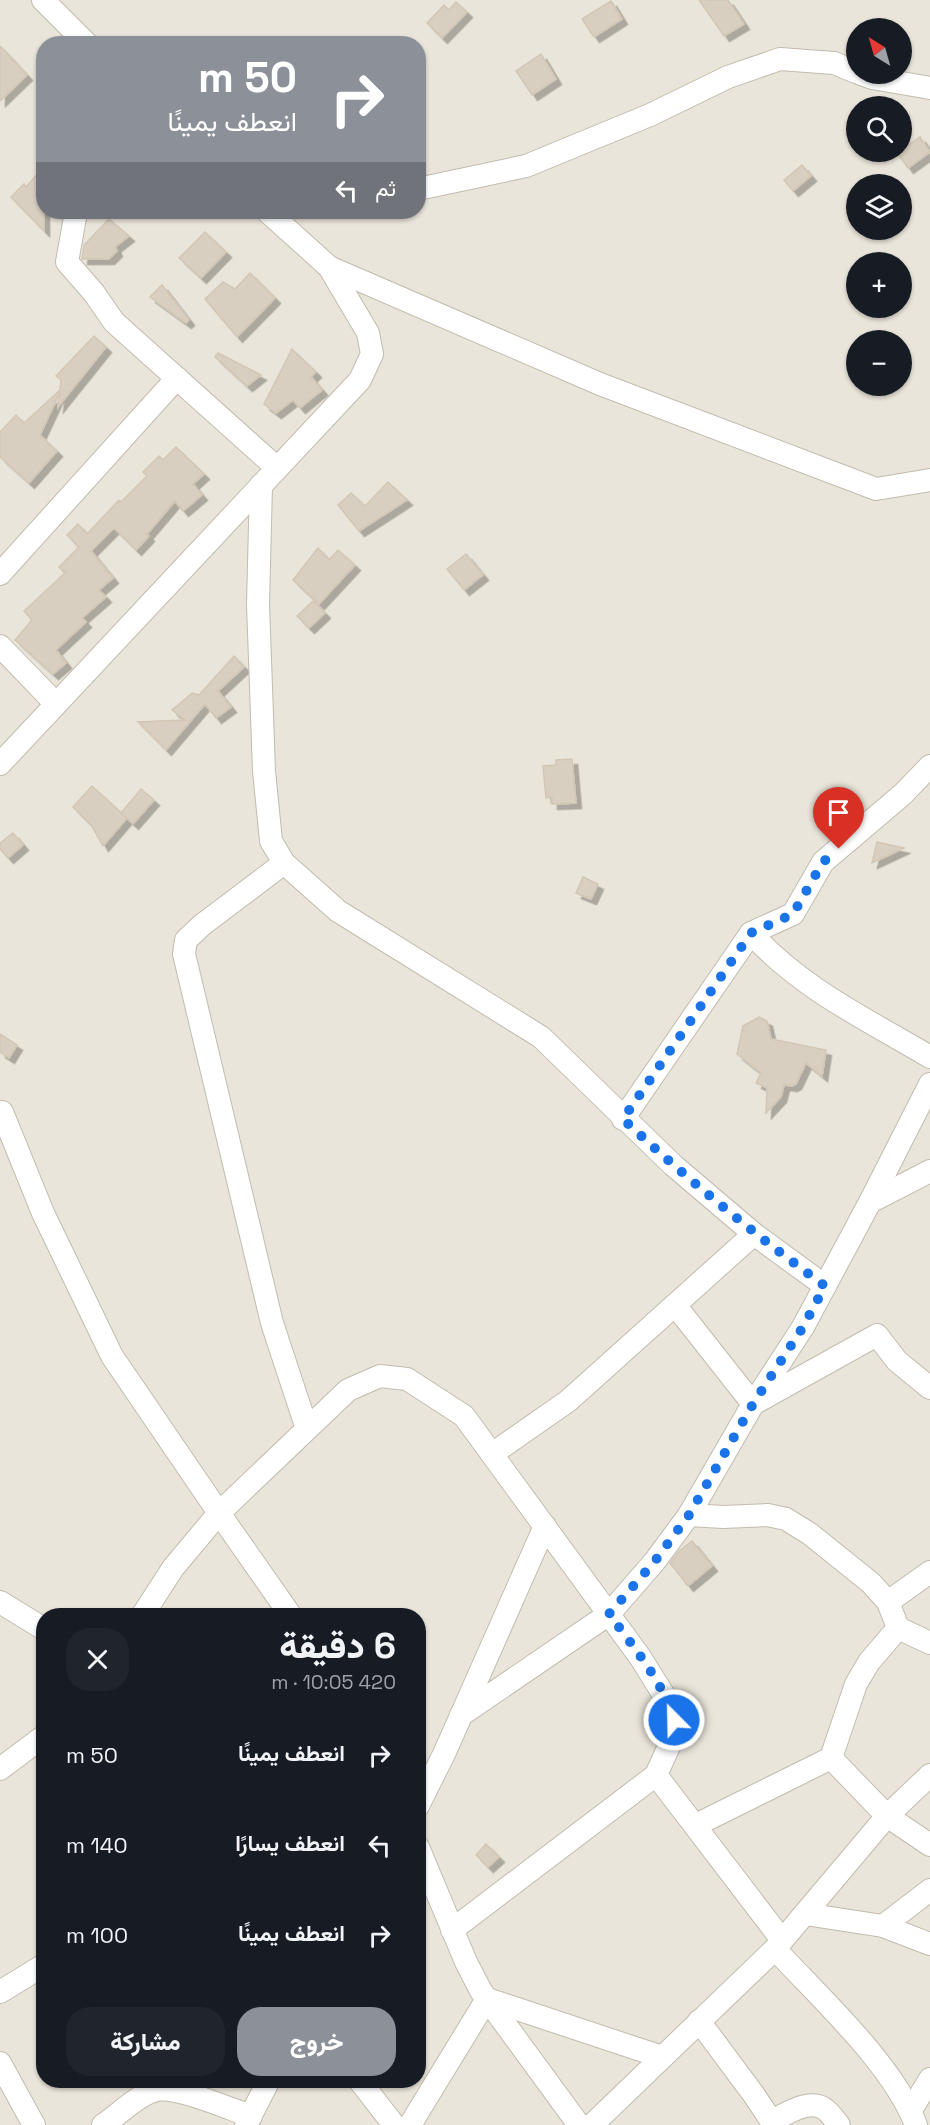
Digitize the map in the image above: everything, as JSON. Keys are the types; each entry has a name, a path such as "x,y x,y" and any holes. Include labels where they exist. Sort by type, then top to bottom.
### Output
{"street":[{"path":"43,0 79,36"},
{"path":"426,187 526,166 650,115 728,77 780,59 834,63 846,68"},
{"path":"907,84 930,88"},
{"path":"75,219 67,262 94,293 114,322 277,468"},
{"path":"0,764 360,380 372,354 368,333 329,267 276,219"},
{"path":"329,267 600,384 876,489 930,480"},
{"path":"0,574 177,378"},
{"path":"261,485 258,604 264,771 271,841 284,863 338,911 540,1036 673,1166 754,1234 825,1286"},
{"path":"0,646 56,704"},
{"path":"623,1119 751,933 793,914 823,862 903,794 930,766"},
{"path":"284,863 202,925 186,940 184,954 272,1323 307,1429"},
{"path":"751,933 771,955 804,982 930,1057"},
{"path":"461,1714 609,1614 655,1561 689,1515 753,1404 803,1327 930,1084"},
{"path":"1,1112 43,1213 112,1356 285,1608"},
{"path":"870,1202 930,1171"},
{"path":"492,1454 568,1401 754,1234"},
{"path":"675,1305 753,1404"},
{"path":"753,1404 877,1335 897,1361 930,1388"},
{"path":"147,1608 173,1568 219,1514 348,1390 380,1376 407,1379 464,1416 640,1657 670,1705 674,1720 670,1744 656,1775 453,1930"},
{"path":"689,1515 723,1517 768,1515 786,1519 810,1534 871,1583 888,1602 898,1628 930,1643"},
{"path":"426,1784 461,1714 544,1526"},
{"path":"888,1602 930,1572"},
{"path":"0,1602 36,1624"},
{"path":"696,1825 831,1758 856,1684 870,1662 898,1628"},
{"path":"0,1769 36,1742"},
{"path":"831,1758 887,1816 930,1845"},
{"path":"656,1775 696,1825 778,1945 896,2086 915,2121"},
{"path":"592,2125 778,1945 887,1816 930,1775"},
{"path":"426,1866 466,1962 487,2000 579,2125"},
{"path":"883,1926 930,1890"},
{"path":"805,1914 883,1926 930,1944"},
{"path":"0,1992 36,1970"},
{"path":"487,2000 662,2057"},
{"path":"410,2125 487,2000"},
{"path":"699,2021 773,2123 803,2106 815,2106 825,2108 839,2125"},
{"path":"0,2063 34,2125"},
{"path":"915,2121 930,2079"},
{"path":"103,2125 146,2094 158,2090 174,2091 248,2120 265,2088"},
{"path":"365,2088 394,2125"}],"shaded area":[{"path":"0,0 930,0 930,2125 0,2125"}],"building":[{"path":"699,0 728,0 744,24 724,36"},
{"path":"611,1 622,19 594,37 582,19"},
{"path":"456,2 467,12 442,38 427,23 444,5 449,10"},
{"path":"0,46 27,75 0,101"},
{"path":"541,54 556,79 532,95 516,71"},
{"path":"920,137 930,152 908,168 904,162 912,162 912,143"},
{"path":"802,165 811,176 793,191 784,180"},
{"path":"36,175 36,219 44,219 44,231 11,197 24,184 26,187"},
{"path":"109,219 129,236 115,247 117,251 109,259 82,259 84,245"},
{"path":"205,232 226,252 201,278 179,258"},
{"path":"250,273 275,298 237,337 205,299 223,282 235,289"},
{"path":"162,285 189,320 186,323 150,297"},
{"path":"94,336 106,347 58,407 60,392 40,435 57,451 29,483 0,457 0,432 16,415 24,423 60,390 61,380 56,376"},
{"path":"292,349 316,372 311,377 322,390 300,408 293,400 276,413 264,404"},
{"path":"218,353 261,375 247,386 215,357"},
{"path":"176,447 204,474 193,484 202,495 183,511 175,501 136,550 114,528 91,551 113,578 99,590 106,597 82,618 86,622 56,650 66,663 53,674 15,640 32,620 24,611 65,573 59,567 79,547 67,535 78,524 87,534 119,500 121,502 147,476 143,472 159,456 163,460"},
{"path":"388,482 407,500 359,531 338,505 351,493 365,506"},
{"path":"318,548 329,560 338,550 355,565 319,604 293,580"},
{"path":"466,554 483,575 464,590 447,569"},
{"path":"313,601 325,613 309,628 297,616"},
{"path":"234,656 244,667 218,691 231,707 216,718 205,704 166,750 138,722 185,720 172,710 192,693 199,695"},
{"path":"572,759 576,803 552,804 552,797 546,798 543,766 556,765 556,760"},
{"path":"92,786 127,818 103,846 91,825 73,807"},
{"path":"141,789 154,800 133,824 121,813"},
{"path":"13,833 23,845 8,858 0,849 0,843"},
{"path":"877,842 904,848 872,863"},
{"path":"583,877 598,884 591,899 576,893"},
{"path":"759,1017 767,1021 771,1039 826,1050 822,1076 806,1063 796,1084 784,1085 781,1097 766,1113 767,1088 756,1083 761,1073 737,1054 743,1026"},
{"path":"0,1034 17,1045 9,1058 0,1052"},
{"path":"692,1541 712,1566 688,1586 670,1563 679,1551"},
{"path":"486,1844 499,1857 488,1867 476,1855"}],"route":[{"path":"674,1720 670,1705 640,1657 609,1614 655,1561 689,1515 753,1404 803,1327 825,1286 754,1234 673,1166 623,1119 751,933 793,914 823,862 839,849"}]}
